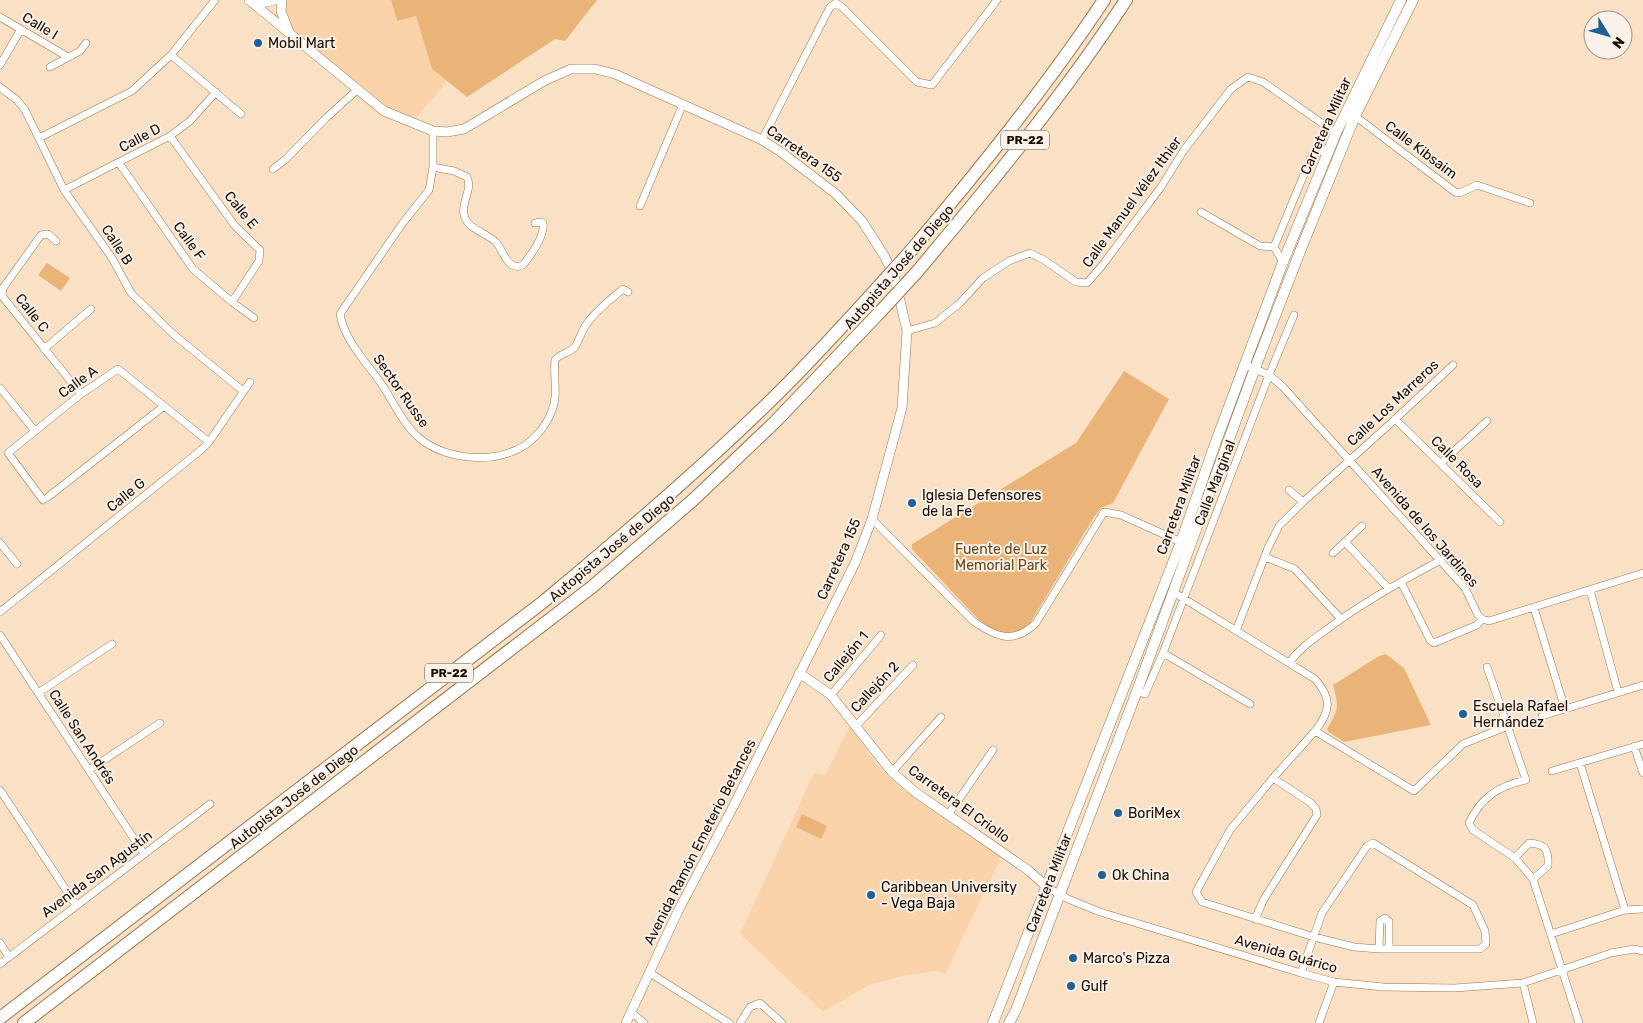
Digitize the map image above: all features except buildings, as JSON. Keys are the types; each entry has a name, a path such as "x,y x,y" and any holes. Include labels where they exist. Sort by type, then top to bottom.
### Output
{"highway":[{"name":"Autopista José de Diego","path":"0,1018 542,602 614,544 679,486 766,405 908,254 1028,107 1104,0"},
{"name":"Autopista José de Diego","path":"24,1023 559,613 628,557 693,500 775,422 916,273 1007,164 1084,61 1126,0"}],"main road":[{"name":"Carretera Militar","path":"1010,1023 1173,592 1250,367 1283,262 1336,133 1401,0"},
{"name":"Carretera Militar","path":"992,1023 1181,542 1215,444 1250,367 1355,116 1413,0"}],"street":[{"path":"39,138 132,91 171,55 215,0"},
{"path":"250,0 262,3 278,0"},
{"name":"Carretera 155","path":"250,0 384,112 433,131 447,132 464,129 544,81 572,69 595,69 615,74 762,140 781,152 836,194 862,221 874,238 895,279 907,331 902,408 872,519 855,563 799,673"},
{"path":"269,16 278,0"},
{"path":"278,0 290,34"},
{"path":"762,140 830,6 837,1 917,82 932,85 997,0"},
{"name":"Calle I","path":"0,17 68,57"},
{"path":"0,64 20,29"},
{"path":"50,67 80,51 86,43"},
{"path":"171,55 241,114"},
{"name":"Calle Manuel Vélez Ithier","path":"907,331 935,323 960,303 983,278 1009,261 1030,253 1044,260 1076,282 1087,282 1101,267 1161,186 1184,150 1231,88 1248,77 1263,82 1336,133"},
{"name":"Calle B","path":"0,87 17,100 25,110 64,190 112,258 131,292 172,334 242,392"},
{"path":"273,169 286,159 326,118 358,90"},
{"name":"Calle D","path":"64,190 170,136 190,121 216,92"},
{"path":"640,206 683,104"},
{"name":"Calle Kibsaim","path":"1355,116 1455,192 1460,193 1477,185 1530,203"},
{"name":"Sector Russe","path":"433,131 433,167 429,190 402,224 340,314 344,329 415,435 434,448 453,455 487,457 513,452 540,431 552,411 556,390 555,360 572,349 588,321 623,288 628,292"},
{"name":"Calle E","path":"170,136 235,226 260,250 259,261 232,302"},
{"path":"1274,247 1312,155 1331,146"},
{"name":"Calle F","path":"119,163 193,268 232,302 254,318"},
{"path":"433,167 454,171 467,177 469,186 463,213 465,219 470,225 496,243 509,263 514,266 523,265 540,238 544,226 541,222 535,222"},
{"path":"1201,212 1260,246 1274,247"},
{"name":"Calle C","path":"56,241 48,234 41,234 3,288 2,296 82,394"},
{"path":"1274,247 1283,262"},
{"path":"44,349 91,310"},
{"name":"Calle Marginal","path":"1136,691 1145,694 1163,654 1269,375 1294,315"},
{"name":"Calle Los Marreros","path":"1236,630 1279,526 1453,365"},
{"name":"Avenida de los Jardines","path":"1250,367 1269,375 1283,387 1468,591 1482,620"},
{"name":"Calle A","path":"164,406 46,498 8,453 82,394 118,369 209,442"},
{"name":"Calle G","path":"0,612 209,442 250,382"},
{"path":"0,388 35,431"},
{"name":"Calle Rosa","path":"1395,419 1500,522"},
{"path":"1441,463 1487,421"},
{"path":"1289,490 1303,502"},
{"path":"872,519 973,622 992,634 1008,637 1026,634 1036,623 1104,512 1121,515 1181,542"},
{"path":"1333,552 1362,526"},
{"path":"1345,542 1388,588"},
{"path":"0,543 17,564"},
{"path":"1266,557 1295,569 1341,619"},
{"path":"1289,663 1298,651 1341,619 1388,588 1441,560"},
{"path":"1401,582 1430,640 1434,643 1477,625 1482,620 1489,621 1642,576"},
{"path":"1590,590 1618,692"},
{"path":"1173,592 1315,679 1324,690 1328,709 1321,724 1230,830 1196,892 1202,902 1314,938 1354,948 1480,949 1486,944 1485,932 1473,905 1374,843 1367,846 1322,913 1314,938 1301,973"},
{"path":"1534,608 1565,709"},
{"name":"Calle San Andrés","path":"0,635 144,854"},
{"name":"Callejón 1","path":"831,695 880,635"},
{"path":"38,693 112,644"},
{"path":"1163,654 1250,704"},
{"name":"Callejón 2","path":"856,726 913,665"},
{"path":"1487,667 1526,780 1510,784 1490,795 1476,809 1469,822 1473,830 1515,858 1533,879 1579,1023"},
{"name":"Carretera El Criollo","path":"799,673 831,695 892,772 915,792 1028,870 1047,887"},
{"name":"Avenida Ramón Emeterio Betances","path":"626,1023 678,911 734,805 799,673"},
{"path":"1542,716 1643,685"},
{"path":"892,772 941,717"},
{"path":"89,770 160,723"},
{"path":"1315,731 1414,791 1464,744 1508,726"},
{"path":"1552,771 1643,744"},
{"path":"1634,746 1643,773"},
{"path":"948,815 993,750"},
{"path":"1580,763 1625,910"},
{"path":"1255,919 1264,899 1317,815 1316,809 1311,803 1273,778"},
{"path":"0,790 76,905"},
{"name":"Avenida San Agustín","path":"0,964 210,804"},
{"path":"1515,858 1529,843 1539,843 1546,849 1549,858 1548,866 1533,879"},
{"name":"Avenida Guárico","path":"1047,887 1100,912 1334,982 1383,987 1446,988 1523,983 1611,953 1634,949 1643,951"},
{"path":"1551,934 1625,910 1643,909"},
{"path":"1379,949 1380,921 1385,918 1388,921 1389,949"},
{"path":"0,943 10,957"},
{"path":"650,973 729,1023"},
{"path":"1319,1023 1334,982"},
{"path":"1523,983 1533,1023"},
{"path":"740,1023 750,1008 760,1003 782,1023"},
{"path":"631,1012 644,1023"}],"shaded area":[{"path":"283,0 391,0 397,21 416,16 432,69 447,82 418,116 380,116 271,21"},
{"name":"Caribbean University - Vega Baja","path":"850,726 877,764 900,787 1002,855 946,973 936,971 902,976 869,985 823,1012 740,934 814,773 825,775"}],"green space":[{"path":"391,0 597,0 565,41 555,39 467,97 432,69 416,16 397,21"},
{"path":"47,263 70,278 61,291 38,275"},
{"name":"Fuente de Luz Memorial Park","path":"1124,371 1169,399 1113,503 1101,508 1094,517 1029,625 1011,632 992,629 979,620 912,549 912,544 1076,443"},
{"path":"1386,654 1404,668 1431,725 1344,742 1327,729 1337,708 1333,685 1379,656"},
{"path":"802,814 827,826 821,839 796,827"}],"place":[{"name":"Mobil Mart","path":"258,43"},
{"name":"Iglesia Defensores de la Fe","path":"912,503"},
{"name":"Escuela Rafael Hernández","path":"1463,714"},
{"name":"BoriMex","path":"1118,813"},
{"name":"Ok China","path":"1102,875"},
{"name":"Caribbean University - Vega Baja","path":"871,895"},
{"name":"Marco's Pizza","path":"1073,958"},
{"name":"Gulf","path":"1071,986"}]}
